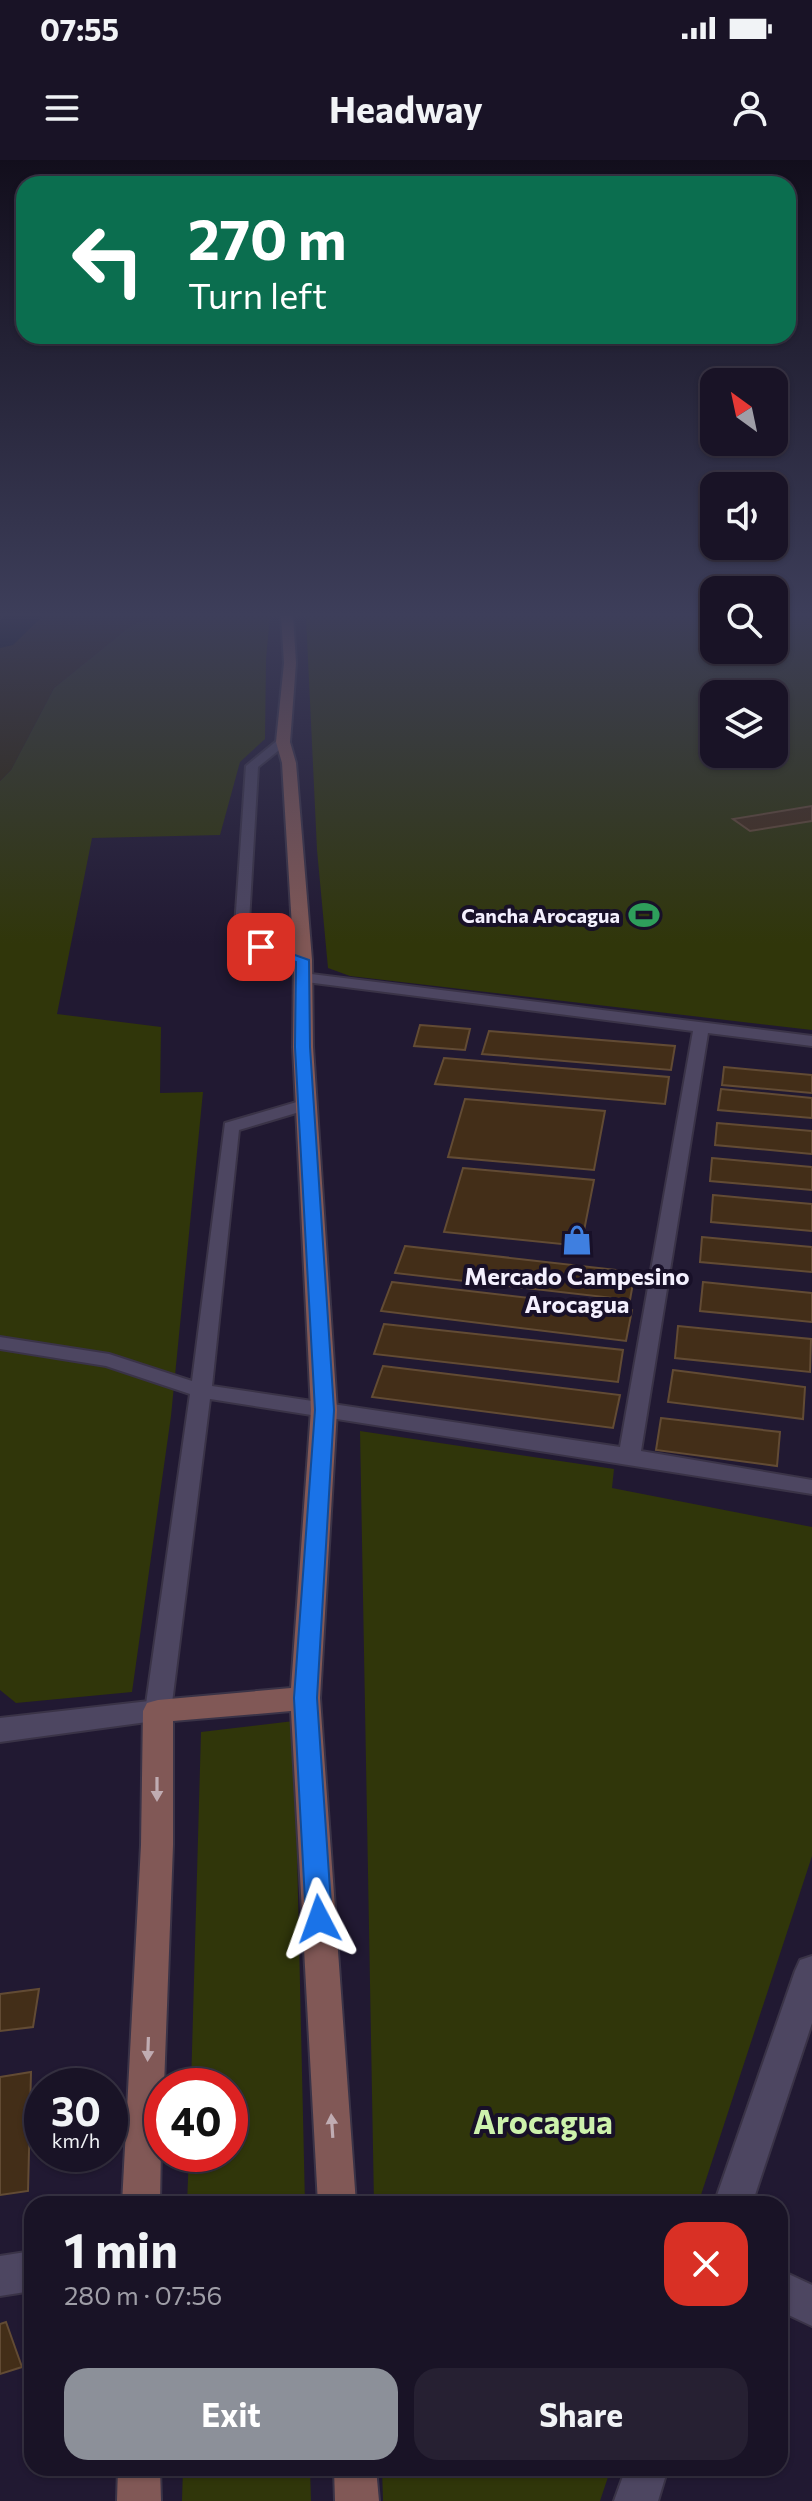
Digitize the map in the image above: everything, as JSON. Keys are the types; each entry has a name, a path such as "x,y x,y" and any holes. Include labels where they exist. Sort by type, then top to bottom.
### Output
{"street":[{"path":"284,725 283,742 289,763 303,969 303,1047 324,1410 305,1698 336,2196"},
{"path":"0,1730 158,1711 305,1698"},
{"path":"141,2196 157,1845 158,1711"},
{"path":"736,2196 812,1971"},
{"path":"0,2276 24,2272"},
{"path":"788,2294 812,2306"},
{"path":"139,2476 139,2501"},
{"path":"355,2476 357,2501"},
{"path":"636,2501 644,2476"}],"lane":[{"path":"283,742 252,766 241,941 303,969 701,1029 812,1041"},
{"path":"629,1456 701,1029"},
{"path":"158,1711 201,1391 231,1127 307,1104"},
{"path":"0,1343 109,1360 201,1391 812,1487"}],"green space":[{"path":"34,725 265,725 265,739 240,762 220,835 92,838 57,1014 161,1027 160,1093 203,1092 171,1416 132,1692 16,1703 0,1690 0,781 11,770"},
{"path":"311,725 700,725 700,768 788,768 788,725 812,725 812,1030 350,976 328,968 317,850"},
{"path":"360,1431 614,1469 612,1488 812,1527 812,1856 701,2196 374,2196"},
{"path":"294,1721 305,2196 187,2196 188,2172 248,2172 248,2068 192,2068 201,1732"},
{"path":"183,2476 310,2476 311,2501 182,2501"},
{"path":"382,2476 608,2476 600,2501 383,2501"}],"sand":[{"path":"0,725 34,725 11,770 0,781"}],"building":[{"path":"812,806 812,821 750,831 733,819"},
{"path":"420,1025 470,1029 465,1050 414,1046"},
{"path":"489,1031 675,1046 671,1070 482,1054"},
{"path":"444,1058 669,1077 665,1104 435,1084"},
{"path":"724,1067 812,1075 812,1093 722,1085"},
{"path":"721,1089 812,1098 812,1118 718,1110"},
{"path":"465,1099 605,1111 594,1170 448,1157"},
{"path":"717,1123 812,1131 812,1154 715,1145"},
{"path":"712,1158 812,1167 812,1190 710,1181"},
{"path":"463,1168 594,1180 581,1246 444,1232"},
{"path":"713,1195 812,1204 812,1231 711,1222"},
{"path":"702,1237 812,1247 812,1272 700,1262"},
{"path":"405,1246 635,1272 630,1300 395,1273"},
{"path":"392,1282 632,1310 626,1341 381,1311"},
{"path":"703,1282 812,1293 812,1322 700,1311"},
{"path":"384,1324 623,1350 618,1382 374,1354"},
{"path":"678,1326 811,1339 810,1372 675,1358"},
{"path":"383,1366 620,1395 613,1428 372,1397"},
{"path":"673,1370 805,1387 803,1419 668,1402"},
{"path":"661,1418 780,1432 777,1466 656,1450"},
{"path":"39,1989 33,2027 0,2031 0,1994"},
{"path":"24,2073 24,2172 28,2172 28,2191 0,2195 0,2077"},
{"path":"6,2322 22,2367 0,2374 0,2324"}],"place":[{"name":"Cancha Arocagua","path":"644,915"},
{"name":"Mercado Campesino Arocagua","path":"577,1240"}],"district":[{"name":"Arocagua","path":"543,2121"}],"route":[{"path":"261,947 303,960 303,1047 324,1410 305,1698 319,1919"}]}
